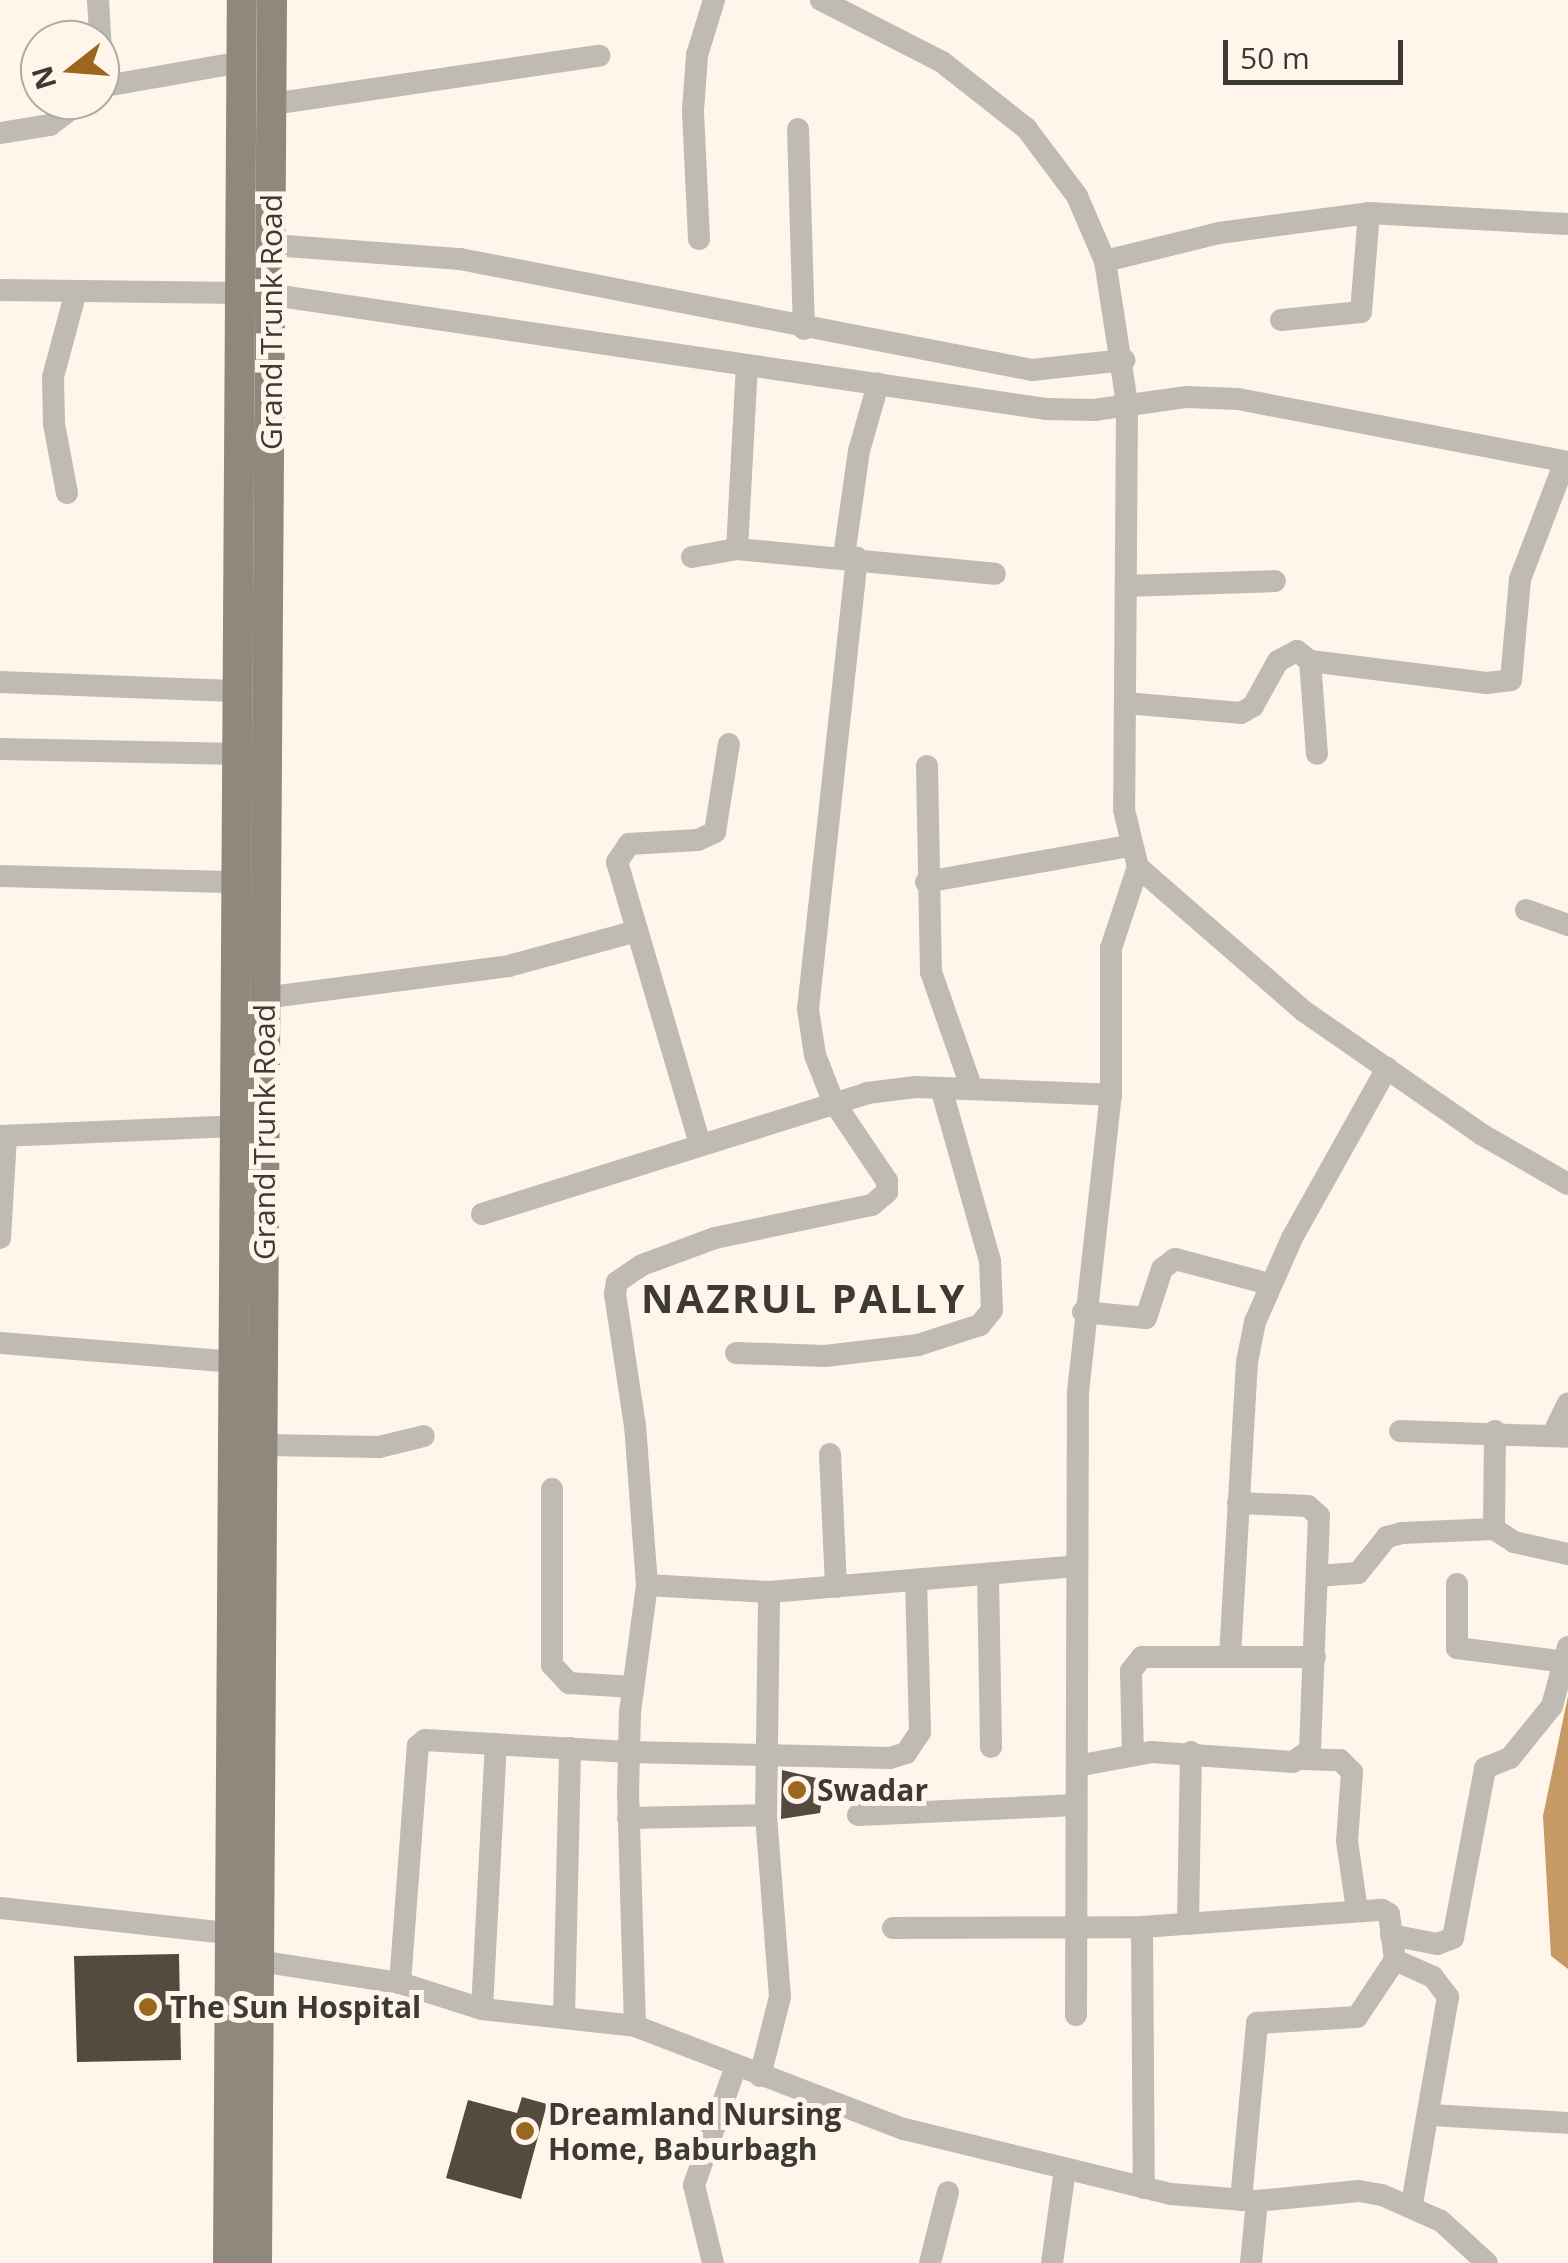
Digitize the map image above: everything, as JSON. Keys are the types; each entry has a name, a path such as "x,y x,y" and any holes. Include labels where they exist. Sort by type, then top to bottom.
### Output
{"main road":[{"name":"Grand Trunk Road","path":"228,2263 226,1934 235,1362 242,0"},
{"name":"Grand Trunk Road","path":"256,2263 265,1445 263,998 273,294 272,0"}],"street":[{"path":"699,238 693,110 698,55 714,0"},
{"path":"821,0 942,62 1026,128 1077,196 1105,261 1124,360 1128,403 1125,704 1133,856 1111,948 1111,1096 1083,1312 1077,1566 1076,2016"},
{"path":"272,104 599,56"},
{"path":"120,82 242,62"},
{"path":"1,133 56,120"},
{"path":"798,130 804,329"},
{"path":"1105,261 1219,233 1369,213 1568,224"},
{"path":"1281,320 1361,312 1369,213"},
{"path":"272,245 460,259 804,329 1032,370 1124,360"},
{"path":"0,290 240,292"},
{"path":"68,493 54,424 53,377 76,291"},
{"path":"273,294 1046,409 1238,399 1567,462 1520,579 1511,680 1486,683 1310,661"},
{"path":"736,549 747,365"},
{"path":"635,2026 629,1752 647,1586 618,1282 626,1272 715,1238 882,1200 887,1181 833,1101 814,1055 809,962 859,451 878,384"},
{"path":"692,557 736,549 995,574"},
{"path":"1126,586 1275,582"},
{"path":"1125,704 1241,713 1253,706 1287,653 1305,654 1310,661 1317,754"},
{"path":"0,682 239,691"},
{"path":"700,1144 619,876 620,851 644,840 708,838 715,832 729,744"},
{"path":"0,749 238,754"},
{"path":"928,766 926,882 931,972 972,1089"},
{"path":"926,882 1133,856 1305,1012 1568,1184"},
{"path":"0,876 237,882"},
{"path":"1526,910 1568,924"},
{"path":"263,998 508,966 637,931"},
{"path":"1230,1656 1247,1362 1269,1284 1386,1068"},
{"path":"736,1354 825,1356 918,1345 980,1325 992,1310 990,1262 941,1088"},
{"path":"482,1214 833,1101 941,1088 1111,1096"},
{"path":"0,1238 3,1136 236,1126"},
{"path":"1083,1312 1146,1318 1162,1269 1174,1259 1269,1284"},
{"path":"0,1343 235,1362"},
{"path":"1400,1431 1561,1436 1568,1403"},
{"path":"1494,1431 1494,1529"},
{"path":"265,1445 362,1448 424,1436"},
{"path":"830,1454 836,1587"},
{"path":"552,1489 552,1665 568,1682 633,1688"},
{"path":"1238,1503 1315,1510 1312,1736 1304,1759"},
{"path":"1317,1576 1358,1573 1387,1537 1402,1533 1494,1529 1514,1542 1568,1554"},
{"path":"647,1586 769,1592 1077,1566"},
{"path":"988,1576 991,1746"},
{"path":"400,1983 418,1746 434,1738 629,1752 890,1758 916,1746 916,1582"},
{"path":"1391,1934 1436,1944 1453,1938 1485,1768 1510,1758 1552,1706 1566,1667 1457,1648 1457,1584"},
{"path":"760,2076 780,1997 766,1814 769,1592"},
{"path":"1133,1755 1134,1662 1161,1654 1315,1656"},
{"path":"482,2009 496,1744"},
{"path":"564,2017 570,1748"},
{"path":"1077,1766 1133,1755 1191,1752 1340,1760 1352,1772 1348,1840 1357,1910"},
{"path":"1188,1924 1191,1752"},
{"path":"858,1815 1076,1805"},
{"path":"628,1818 766,1814"},
{"path":"0,1908 226,1934 259,1948 400,1983 482,2009 635,2026 904,2129 1144,2188 1249,2201 1359,2191 1412,2204 1487,2263"},
{"path":"893,1928 1142,1927 1357,1910 1389,1914 1394,1960 1357,2017 1257,2022 1249,2201 1252,2263"},
{"path":"1142,1927 1144,2188"},
{"path":"1394,1960 1433,1977 1448,1996 1431,2115 1412,2204"},
{"path":"714,2263 694,2185 736,2066"},
{"path":"1431,2115 1568,2123"},
{"path":"1052,2263 1065,2168"},
{"path":"930,2263 948,2192"}],"shaded area":[{"path":"1568,1696 1568,1969 1551,1956 1543,1816"}],"building":[{"name":"Swadar","path":"782,1770 825,1780 820,1813 781,1819"},
{"path":"179,1954 181,2060 77,2062 74,1956"},
{"path":"522,2097 547,2104 521,2199 446,2178 468,2100 517,2113"}],"place":[{"name":"Swadar","path":"797,1790"},
{"name":"The Sun Hospital","path":"148,2007"},
{"name":"Dreamland Nursing Home, Baburbagh","path":"525,2131"}],"district":[{"name":"NAZRUL PALLY","path":"804,1298"}]}
